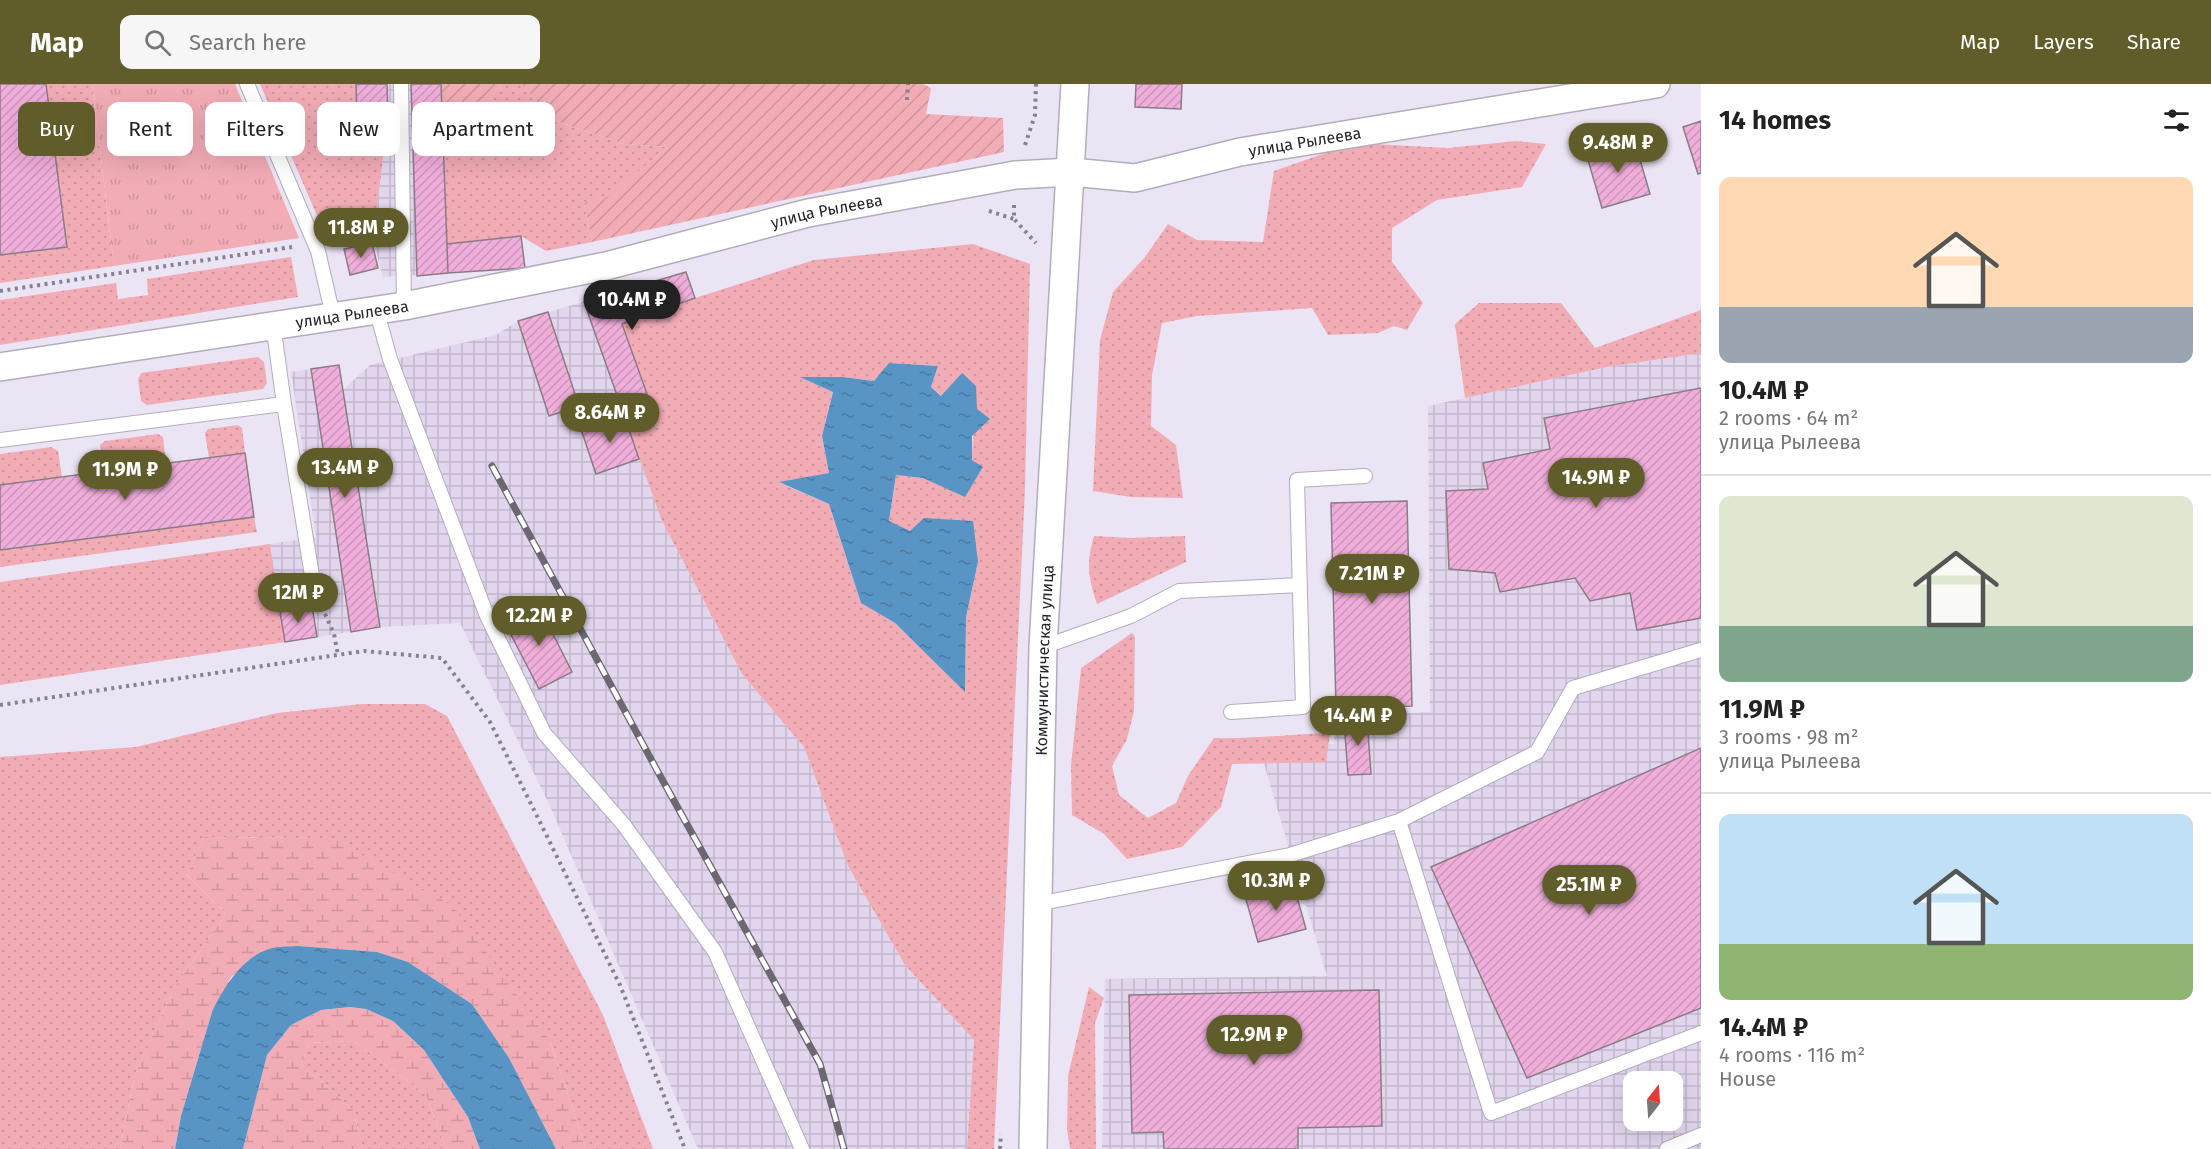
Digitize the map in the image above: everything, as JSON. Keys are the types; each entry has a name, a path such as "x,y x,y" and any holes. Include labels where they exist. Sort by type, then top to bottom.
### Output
{"street":[{"name":"Коммунистическая улица","path":"1033,1149 1042,647 1076,84"},
{"name":"улица Рылеева","path":"0,367 404,306 606,266 808,213 1015,175 1071,172 1135,178 1240,152 1656,84"}],"lane":[{"path":"247,84 314,243 333,316"},
{"path":"401,84 404,306"},
{"path":"376,309 390,359 487,615 544,733 624,825 715,952 802,1149"},
{"path":"273,324 314,588"},
{"path":"0,440 284,404"},
{"path":"1231,712 1303,707 1297,480 1365,476"},
{"path":"1042,647 1131,616 1179,591 1300,585"},
{"path":"1037,904 1290,855 1399,821 1537,752 1573,688 1701,650"},
{"path":"1399,821 1491,1113 1701,1033"},
{"path":"1667,1149 1701,1135"}],"path":[{"path":"907,100 908,84"},
{"path":"0,291 314,243"},
{"path":"314,588 334,634 338,655"},
{"path":"0,705 364,651 442,658 490,722 620,985 685,1149"}],"shaded area":[{"path":"356,84 441,84 442,102 412,102 412,156 444,156 447,244 521,236 525,268 383,277 349,156 400,156 400,102 347,102"},
{"path":"686,272 695,298 651,405 624,414 661,519 742,674 804,747 848,866 905,965 974,1040 967,1149 698,1149 549,804 460,623 380,627 285,642 270,544 316,537 291,372 339,365 343,390 370,365 496,335 518,321"},
{"path":"1701,353 1701,1149 1102,1149 1105,979 1327,976 1259,747 1334,744 1336,717 1430,712 1428,406 1607,367"}],"green space":[{"path":"46,84 92,84 94,102 48,102"},
{"path":"92,84 235,84 242,102 205,102 205,156 265,156 299,238 114,266"},
{"path":"260,84 356,84 357,102 317,102 317,156 383,156 373,241 343,246 339,232 325,234 291,156 305,156 305,102 268,102"},
{"path":"441,84 502,84 487,102 442,102"},
{"path":"502,84 521,84 537,102 487,102"},
{"path":"521,84 923,84 931,88 926,114 1003,118 1004,152 592,242 584,203 609,196 667,147 624,144 555,121 555,102 537,102"},
{"path":"95,109 114,266 0,283 0,255 66,247 55,156 95,156"},
{"path":"555,121 624,144 667,147 609,197 584,203 592,242 546,251 521,236 447,244 444,156 555,156"},
{"path":"1516,141 1546,144 1522,187 1437,200 1392,228 1392,262 1423,303 1407,330 1394,326 1378,333 1328,335 1312,308 1197,316 1162,323 1152,375 1151,426 1176,445 1183,498 1131,497 1093,491 1100,340 1113,292 1145,257 1168,224 1197,240 1263,242 1274,171 1354,143 1448,148"},
{"path":"973,244 1030,264 1025,489 994,1149 967,1149 974,1040 905,965 848,866 804,747 742,674 661,519 624,415 651,405 622,324 814,260","holes":["890,363 938,366 931,387 942,396 975,386 972,460 983,467 965,496 923,478 896,475 889,522 978,562 966,617 965,691 895,623 861,603 829,504 780,483 829,473 822,436 833,391 802,377 843,377 874,381"]},
{"path":"291,257 298,297 0,345 0,300 116,283 118,299 148,295 147,279"},
{"path":"1479,303 1561,303 1595,348 1701,310 1701,353 1607,367 1465,398 1455,324"},
{"path":"258,357 264,362 267,383 263,389 147,405 141,401 138,379 141,373"},
{"path":"238,425 242,428 245,453 209,458 205,433 208,429"},
{"path":"158,434 163,437 166,464 104,472 100,445 105,441"},
{"path":"51,447 58,451 62,477 0,485 0,454"},
{"path":"254,517 257,532 0,567 0,550"},
{"path":"1094,536 1130,538 1185,536 1186,562 1097,604 1089,570"},
{"path":"270,544 285,642 0,685 0,582"},
{"path":"1132,633 1135,637 1134,711 1127,739 1112,766 1119,795 1148,818 1176,803 1188,776 1214,738 1330,733 1326,762 1232,764 1221,807 1182,847 1127,859 1104,834 1072,815 1071,766 1081,668"},
{"path":"362,704 425,704 447,716 603,1015 653,1149 586,1149 550,1041 332,838 204,837 187,875 226,914 174,988 135,1074 120,1149 0,1149 0,757 136,747 277,713"},
{"path":"204,837 332,838 453,906 550,1041 586,1149 556,1149 509,1058 472,1004 408,962 377,952 298,946 232,976 212,1012 181,1116 175,1149 120,1149 135,1074 174,988 226,914 187,875"},
{"path":"1089,987 1104,998 1095,1023 1096,1149 1070,1149 1067,1129 1068,1076"},
{"path":"350,1007 366,1009 393,1021 424,1050 468,1117 480,1149 446,1149 426,1095 354,1041 310,1043 301,1064 353,1110 363,1149 243,1149 267,1055 291,1025 321,1010"},
{"path":"354,1041 426,1095 446,1149 363,1149 353,1110 301,1064 310,1043"}],"water":[{"path":"889,363 938,366 931,387 941,396 962,373 976,386 977,409 990,419 972,436 972,460 983,467 965,497 923,478 896,475 889,521 910,531 924,518 973,521 978,562 966,617 965,692 895,623 861,603 829,504 779,482 829,473 822,436 833,392 800,377 843,377 874,381"},
{"path":"298,946 377,952 408,962 472,1004 509,1058 556,1149 480,1149 468,1117 424,1050 393,1021 366,1009 350,1007 321,1010 291,1025 267,1055 243,1149 175,1149 181,1116 212,1012 222,993 242,966 260,953 272,948"}],"building":[{"path":"0,84 46,84 48,102 18,102 18,156 55,156 67,247 0,255"},
{"path":"356,84 387,84 388,102 357,102"},
{"path":"411,84 441,84 442,102 412,102 412,116"},
{"path":"1136,84 1182,84 1181,109 1135,107"},
{"path":"1701,121 1701,173 1698,174 1683,127"},
{"path":"1634,139 1650,194 1602,208 1586,153"},
{"path":"413,156 444,156 448,273 417,276"},
{"path":"521,236 525,268 448,273 447,244"},
{"path":"372,243 378,268 350,275 344,249"},
{"path":"686,272 695,298 622,324 651,405 624,415 584,302"},
{"path":"548,312 579,406 549,416 518,321"},
{"path":"339,365 380,627 351,632 311,369"},
{"path":"1701,388 1701,618 1637,630 1630,593 1590,601 1575,578 1500,592 1495,573 1449,569 1446,491 1488,489 1483,463 1550,449 1544,418"},
{"path":"624,415 639,459 596,474 581,429"},
{"path":"245,453 254,517 0,550 0,485"},
{"path":"1407,501 1412,706 1336,708 1331,503"},
{"path":"312,606 317,637 285,642 280,611"},
{"path":"539,606 572,672 539,689 505,623"},
{"path":"1367,718 1371,774 1348,775 1344,720"},
{"path":"1701,748 1701,1008 1527,1078 1431,867"},
{"path":"1293,883 1306,929 1258,942 1245,896"},
{"path":"1379,990 1382,1126 1298,1128 1298,1149 1164,1149 1163,1132 1132,1133 1129,995"}],"railway":[{"path":"492,466 820,1064 844,1149"}]}
